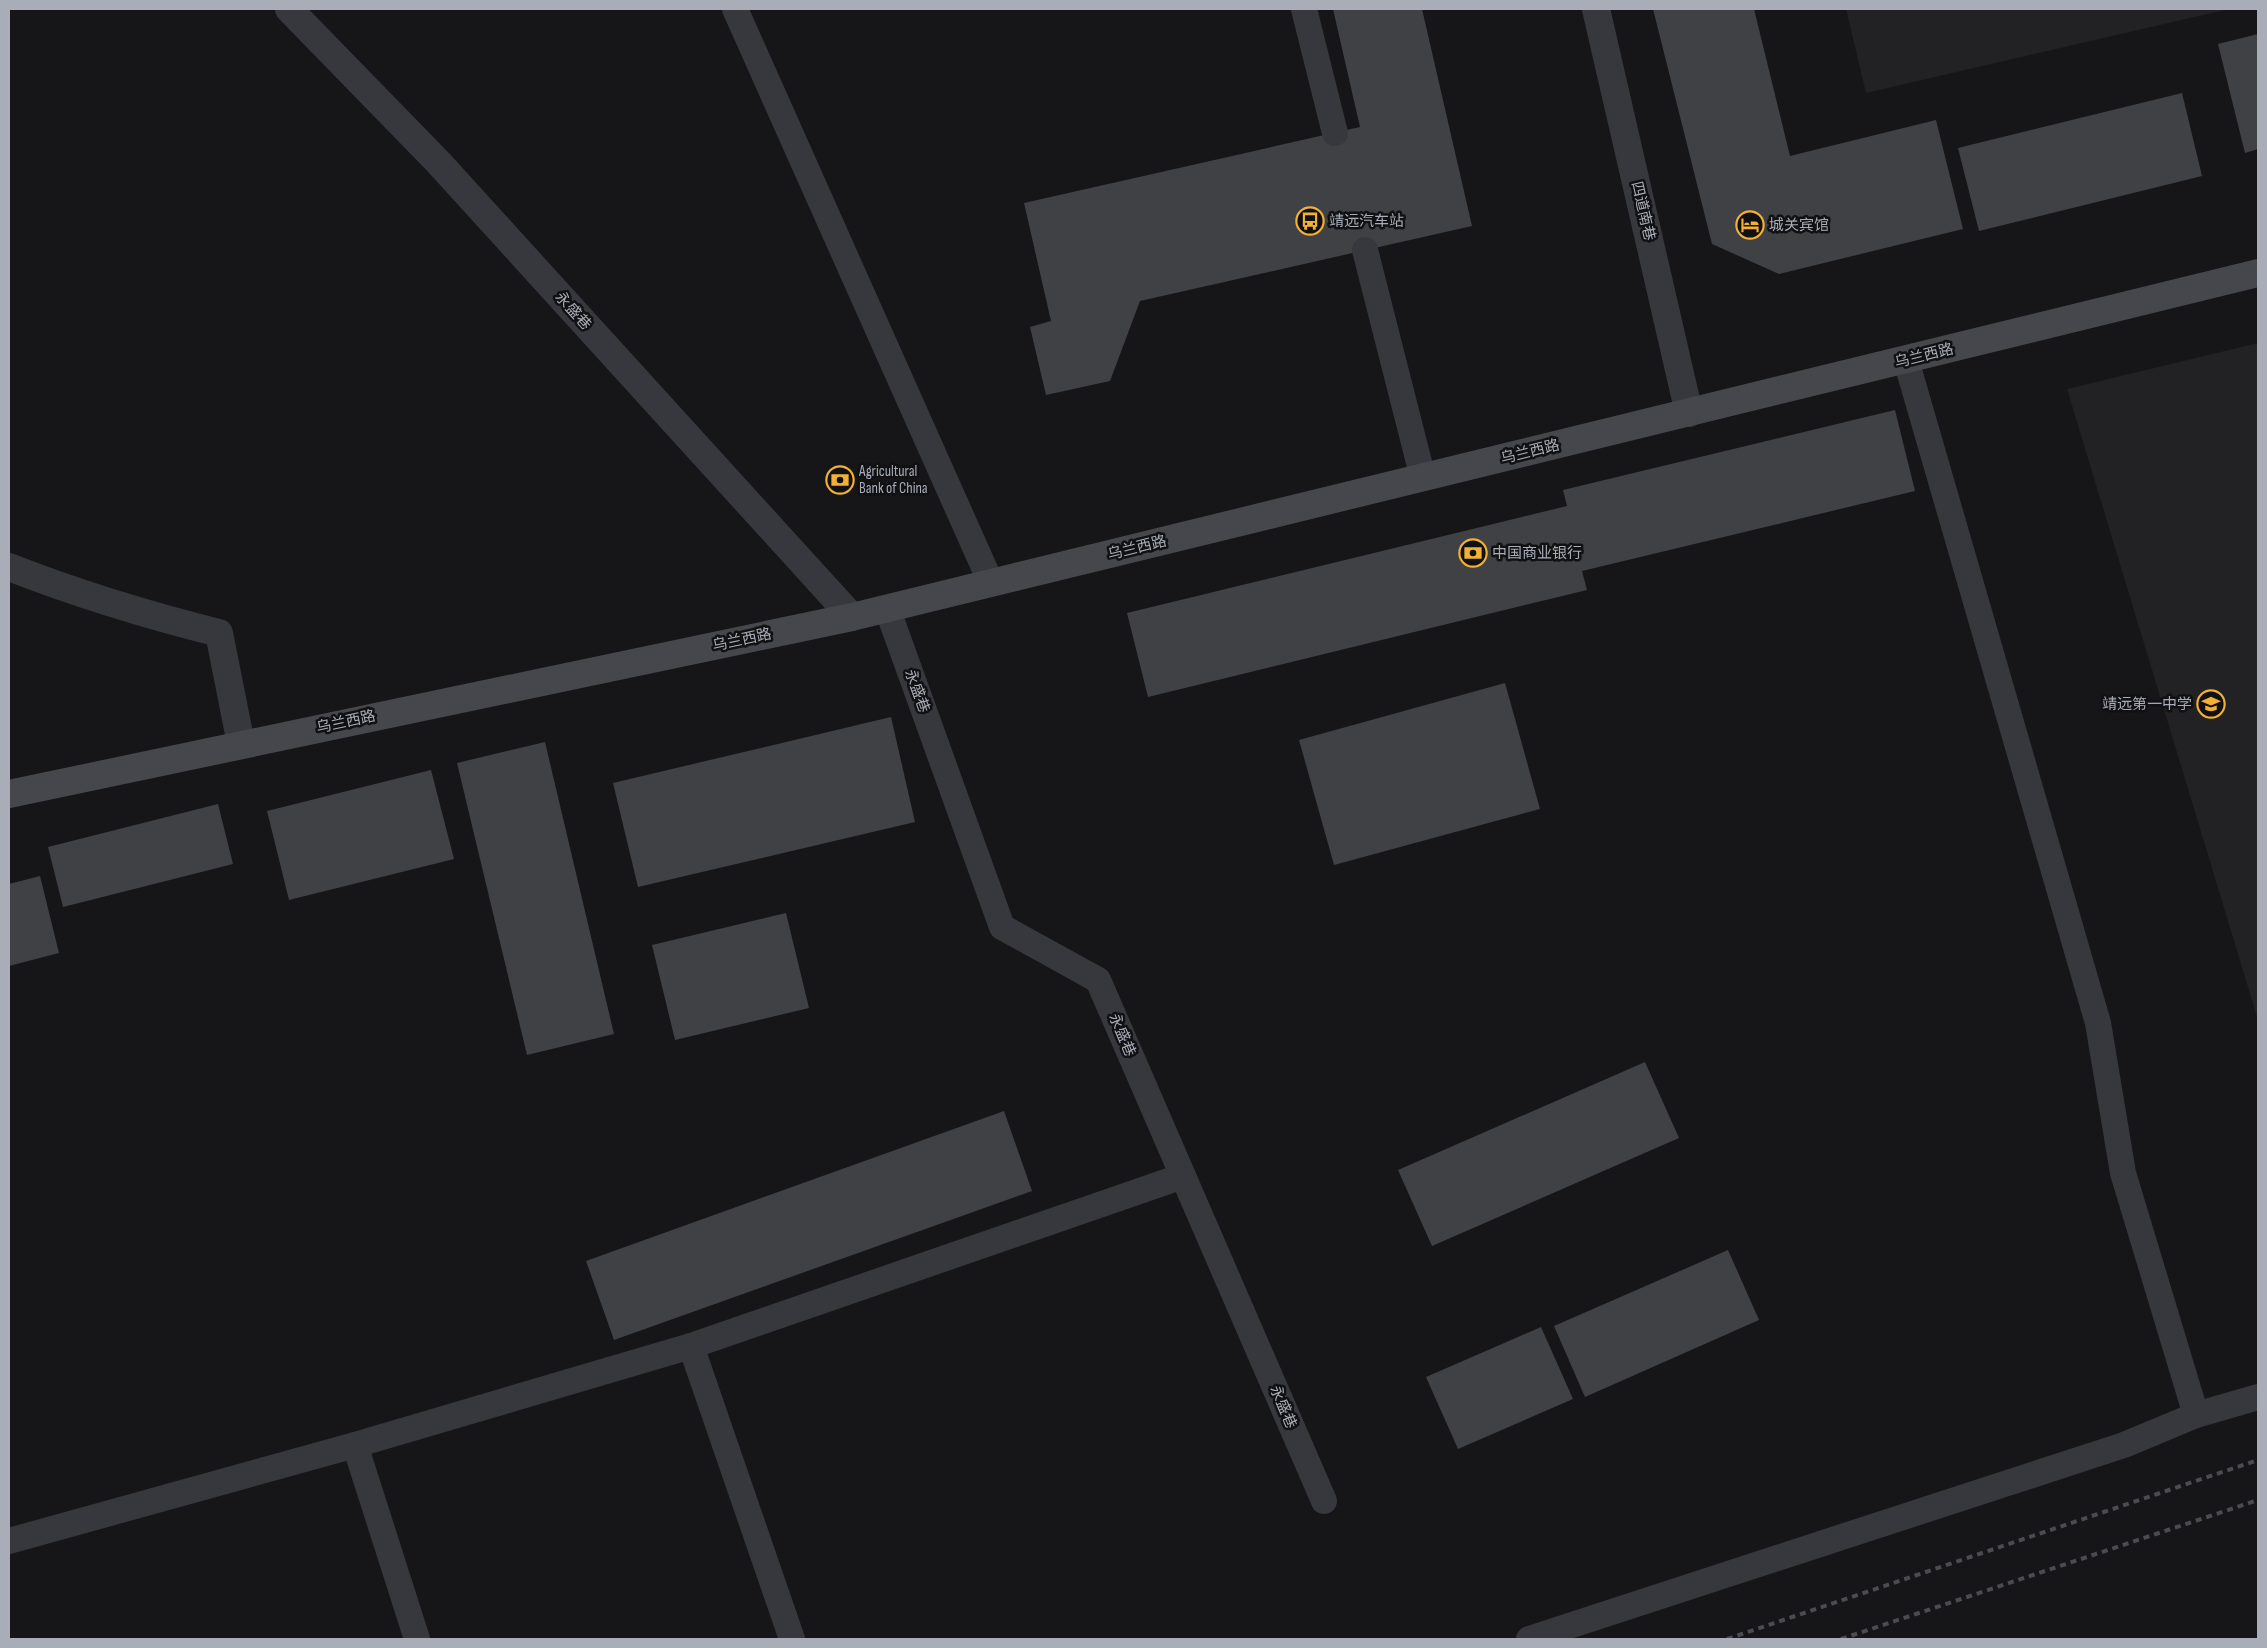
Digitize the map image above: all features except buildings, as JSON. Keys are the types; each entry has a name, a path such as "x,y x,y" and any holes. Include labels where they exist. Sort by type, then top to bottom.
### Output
{"main road":[{"name":"乌兰西路","path":"9,794 852,617 2258,274"}],"street":[{"name":"永盛巷","path":"289,9 439,163 852,617"},
{"name":"四道南巷","path":"1596,9 1689,413"},
{"path":"9,567 73,592 127,609 219,633 241,744"}],"lane":[{"path":"735,9 991,583"},
{"path":"1304,9 1336,133"},
{"path":"1365,250 1423,478"},
{"path":"1906,360 2098,1023 2123,1173 2196,1415"},
{"name":"永盛巷","path":"887,608 1002,927 1098,980 1324,1501"},
{"path":"9,1541 355,1445 691,1346 1182,1176"},
{"path":"691,1346 792,1639"},
{"path":"1529,1639 2124,1445 2196,1415 2258,1397"},
{"path":"355,1445 417,1639"}],"shaded area":[{"path":"1846,9 2229,9 1866,93"},
{"name":"靖远第一中学","path":"2258,343 2258,1020 2067,389"}],"railway":[{"path":"1727,1639 2258,1460"},
{"path":"1841,1639 2258,1500"}],"place":[{"name":"靖远汽车站","path":"1310,221"},
{"name":"城关宾馆","path":"1750,225"},
{"name":"Agricultural Bank of China","path":"840,480"},
{"name":"中国商业银行","path":"1473,553"},
{"name":"靖远第一中学","path":"2211,704"}]}
